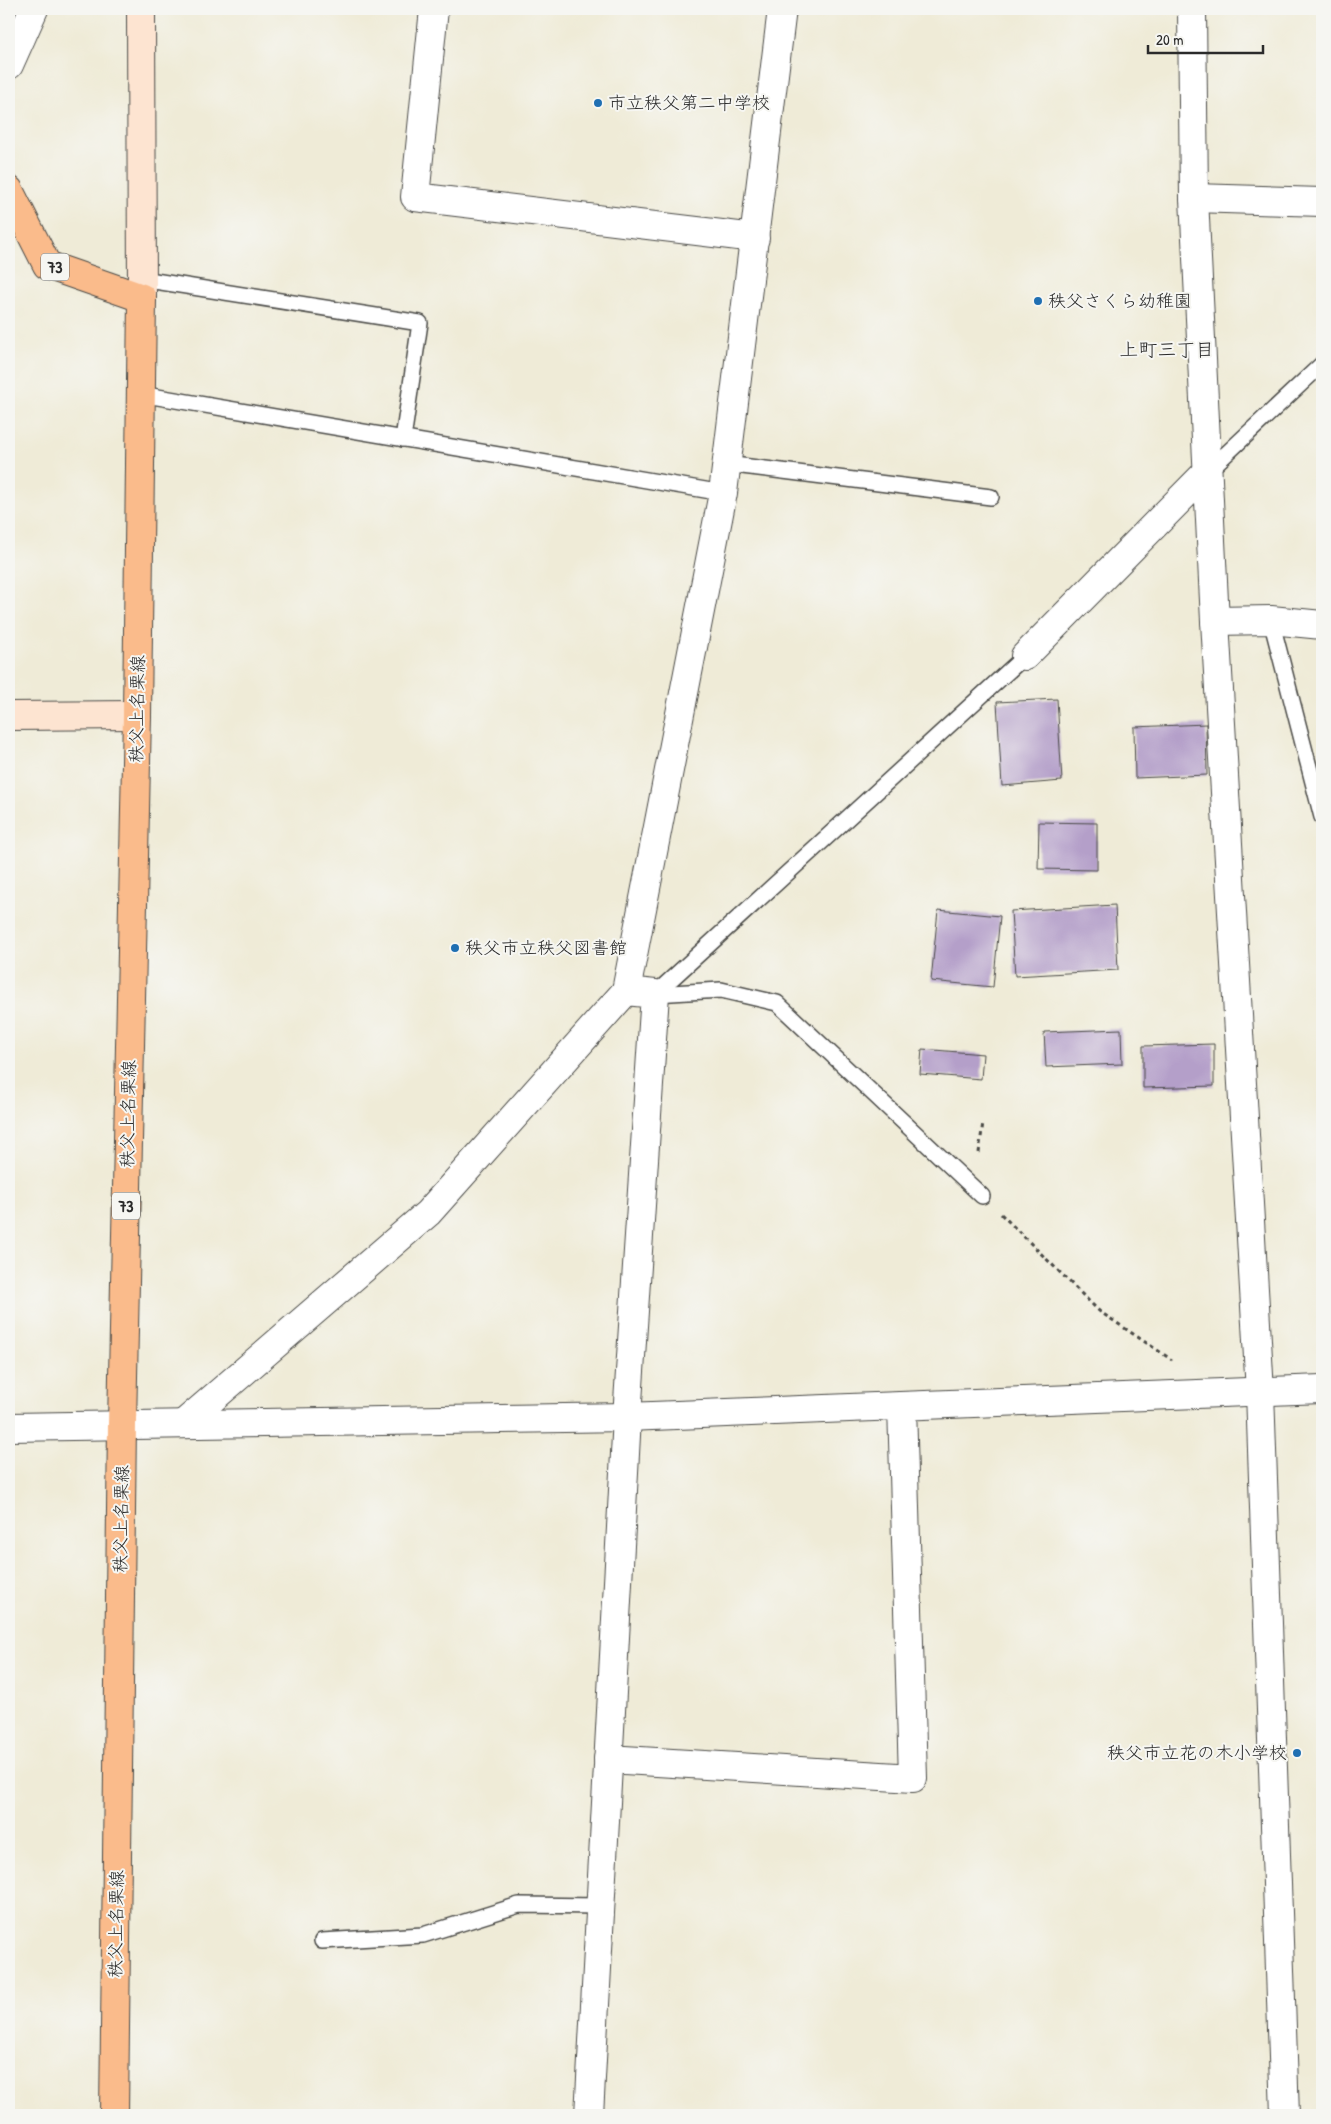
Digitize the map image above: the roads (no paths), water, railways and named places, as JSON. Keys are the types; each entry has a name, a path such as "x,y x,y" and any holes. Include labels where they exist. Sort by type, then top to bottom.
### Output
{"main road":[{"name":"73","path":"9,190 47,265 142,288"},
{"name":"秩父上名栗線","path":"114,2115 122,1424 137,715 142,288"}],"street":[{"path":"9,65 34,9"},
{"path":"141,9 142,288"},
{"path":"434,9 414,197 755,238"},
{"path":"183,1424 428,1213 626,991 723,493 782,9"},
{"path":"1192,9 1194,198 1207,472 1260,1392 1285,2115"},
{"path":"1194,198 1322,202"},
{"path":"1025,656 1207,472"},
{"path":"1215,621 1271,620 1322,625"},
{"path":"9,716 137,715"},
{"path":"588,2115 627,1417 655,994 626,991"},
{"path":"9,1427 627,1417 1322,1389"},
{"path":"608,1759 913,1778 902,1406"}],"lane":[{"path":"142,288 420,323 403,439"},
{"path":"1207,472 1322,364"},
{"path":"140,394 723,493"},
{"path":"726,464 991,497"},
{"path":"1271,620 1322,817"},
{"path":"655,994 1025,656"},
{"path":"655,994 721,990 777,1003 982,1196"},
{"path":"322,1941 423,1935 518,1905 600,1906"}],"place":[{"name":"市立秩父第二中学校","path":"598,103"},
{"name":"秩父さくら幼稚園","path":"1038,301"},
{"name":"秩父市立秩父図書館","path":"455,948"},
{"name":"秩父市立花の木小学校","path":"1297,1753"}],"district":[{"name":"上町三丁目","path":"1167,349"}]}
